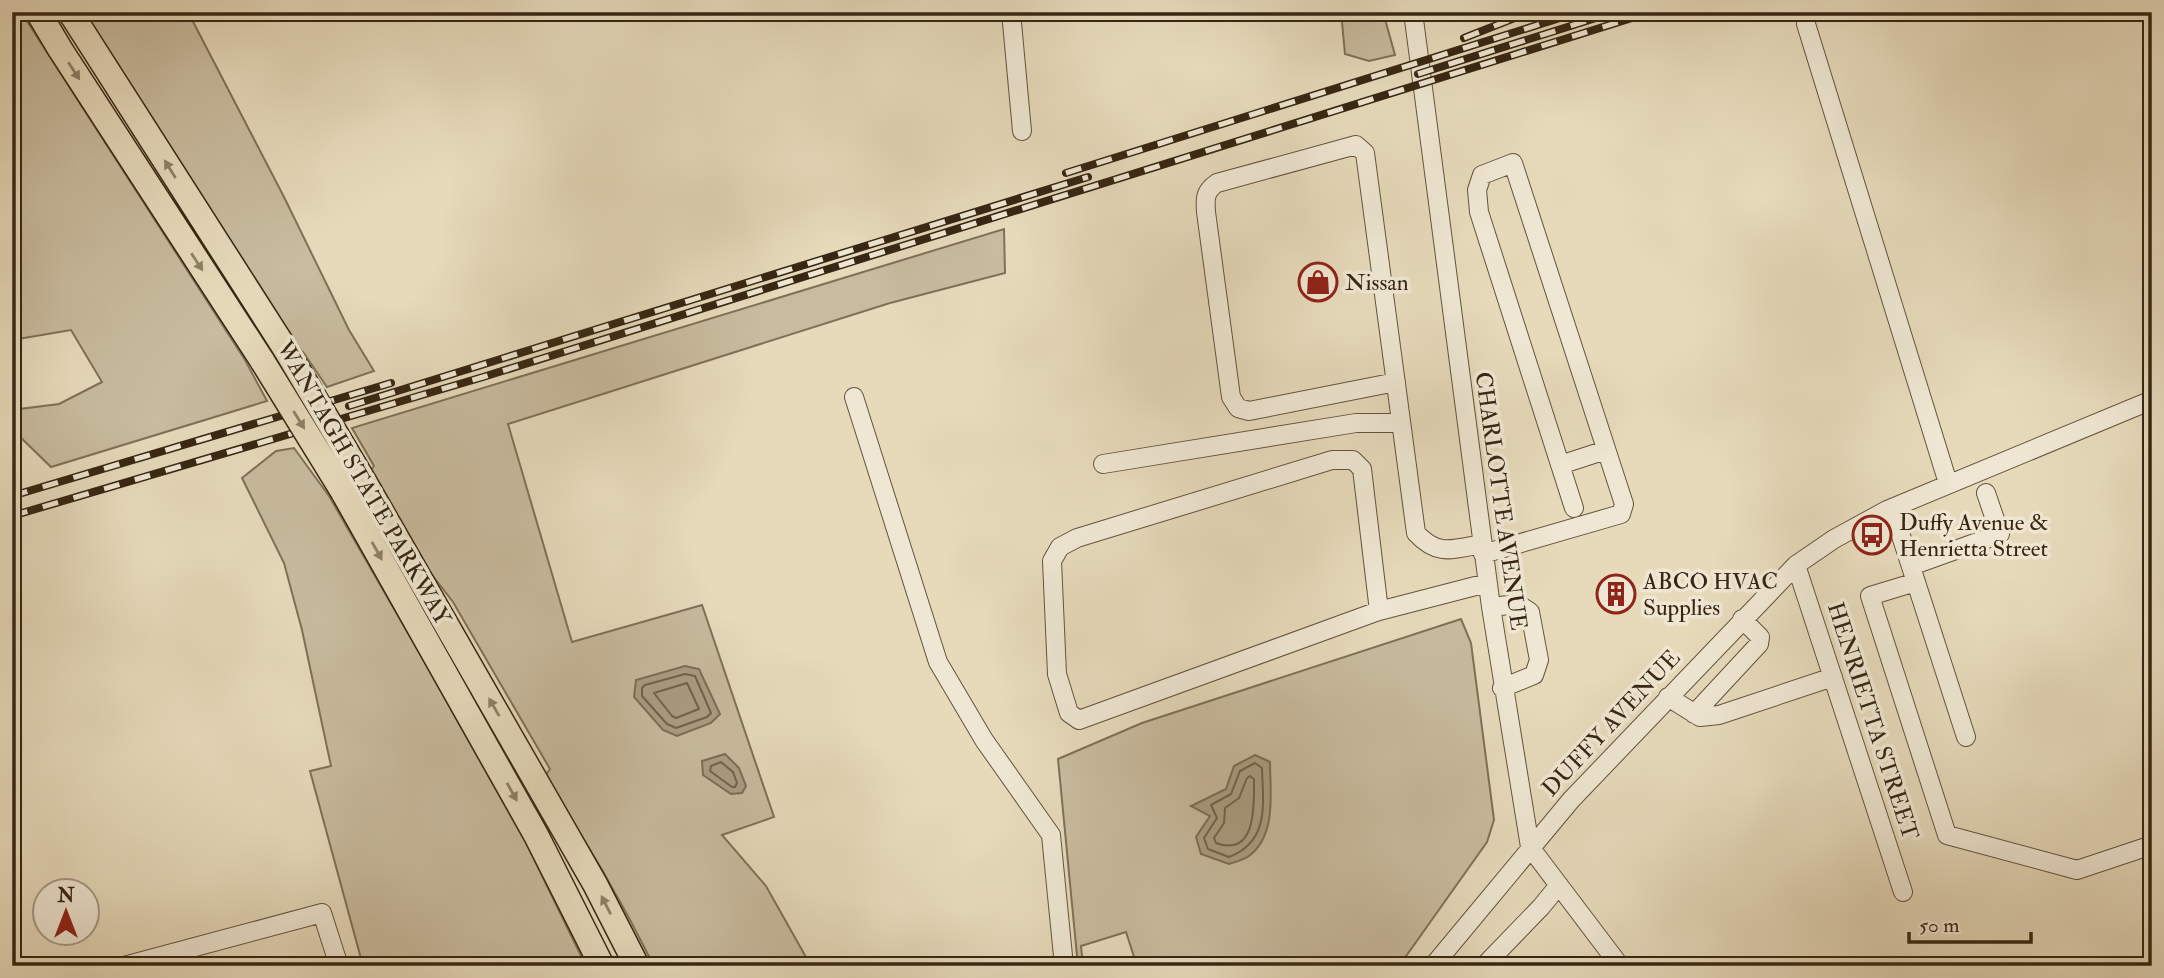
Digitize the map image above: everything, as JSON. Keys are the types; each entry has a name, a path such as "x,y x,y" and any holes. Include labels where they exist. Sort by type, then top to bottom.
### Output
{"highway":[{"name":"WANTAGH STATE PARKWAY","path":"38,12 263,362 354,488 596,884 637,966"},
{"name":"WANTAGH STATE PARKWAY","path":"70,12 286,350 354,488 602,966"}],"street":[{"path":"1011,12 1022,131"},
{"name":"CHARLOTTE AVENUE","path":"1413,12 1487,583 1530,847 1620,966"},
{"path":"1806,24 1948,484"},
{"path":"1396,382 1248,411 1237,408 1231,397 1206,212 1205,197 1209,189 1217,183 1356,145 1365,153 1396,382 1416,533 1425,543 1441,551 1483,549 1620,514 1624,504 1513,163 1482,175 1477,190 1479,212 1574,508"},
{"path":"854,397 938,662 984,740 1051,835 1064,966"},
{"name":"DUFFY AVENUE","path":"1443,963 1530,847 1668,697 1796,565 1834,539 1892,508 2152,400"},
{"path":"1103,464 1356,423 1401,423"},
{"path":"1560,465 1606,450"},
{"path":"1378,611 1362,469 1353,460 1332,460 1077,538 1060,547 1052,561 1057,674 1069,713 1079,720 1378,611 1487,583"},
{"path":"1986,493 2000,534 1870,596 1947,835 2077,870 2149,846"},
{"path":"1892,508 1966,737"},
{"name":"HENRIETTA STREET","path":"1796,565 1903,892"},
{"path":"1491,607 1518,604 1530,612 1539,660 1534,676 1502,688"},
{"path":"1694,713 1759,644 1760,638 1742,620"},
{"path":"1668,697 1700,717 1719,715 1832,677"},
{"path":"1484,966 1559,885"},
{"path":"124,966 322,913 339,966"}],"shaded area":[{"path":"12,12 21,12 245,360 267,401 51,467 12,429 12,410 59,404 102,382 71,330 12,340 12,208 21,146 12,148"},
{"path":"84,12 188,12 349,330 374,371 327,387 303,352 295,352"},
{"path":"1341,12 1383,12 1395,55 1369,61 1345,54"},
{"path":"1004,229 1005,273 890,303 508,424 572,642 702,605 774,817 722,835 766,886 811,966 654,966 602,870 544,777 550,769 453,602 426,567 370,471 374,466 352,428"},
{"path":"294,448 329,496 420,654 527,845 586,966 363,966 310,771 331,766 302,630 284,563 242,478 276,451"},
{"path":"1461,619 1471,643 1494,820 1487,842 1399,966 1137,966 1126,932 1081,946 1083,966 1078,966 1058,759 1142,723"}],"water":[{"path":"685,666 699,669 720,714 711,723 677,736 663,730 634,697 636,680"},
{"path":"725,754 739,768 746,786 742,793 731,794 703,775 702,761"},
{"path":"1255,755 1270,762 1270,812 1264,837 1249,856 1229,864 1201,854 1196,837 1210,816 1191,806 1226,789 1234,766"}],"railway":[{"path":"1464,38 1530,12"},
{"path":"1066,173 1579,12"},
{"path":"1418,74 1615,12"},
{"path":"12,516 483,377 1651,12"},
{"path":"349,406 1088,177"},
{"path":"12,496 391,383"}],"place":[{"name":"Nissan","path":"1318,282"},
{"name":"Duffy Avenue & Henrietta Street","path":"1872,535"},
{"name":"ABCO HVAC Supplies","path":"1616,594"}]}
